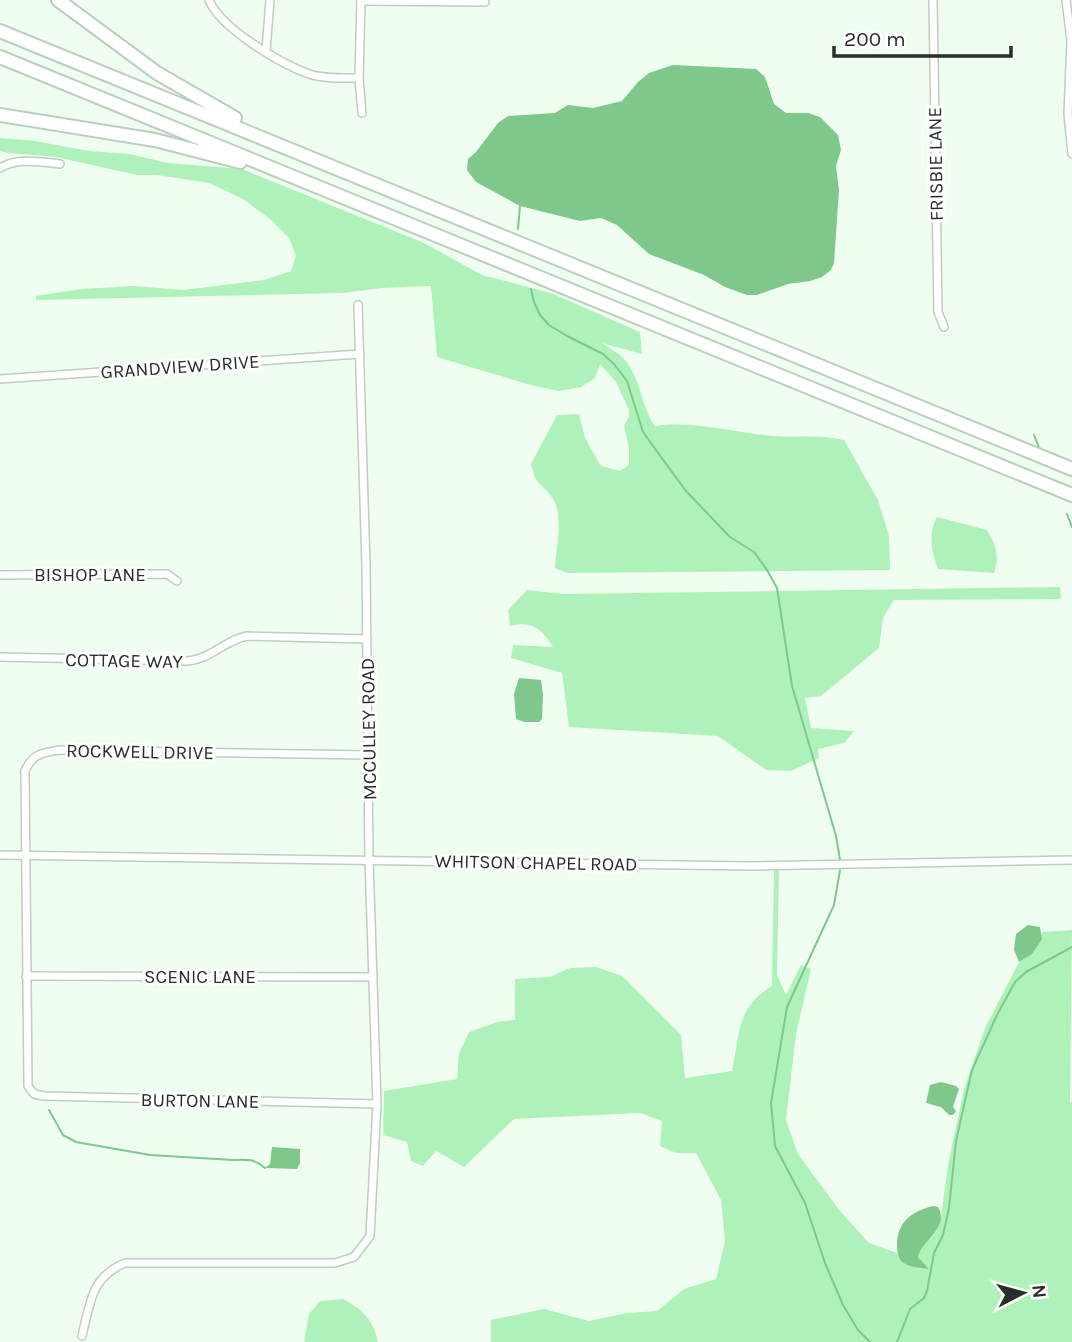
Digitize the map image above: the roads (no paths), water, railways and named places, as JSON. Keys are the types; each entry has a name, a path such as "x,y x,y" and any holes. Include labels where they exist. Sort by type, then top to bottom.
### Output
{"highway":[{"path":"58,0 157,73 199,99 304,154"},
{"path":"3,33 1072,469"},
{"path":"0,57 1072,495"},
{"path":"0,115 203,151 320,188"}],"street":[{"path":"209,0 225,23 266,51 310,74 329,78 359,78"},
{"path":"266,51 270,0"},
{"path":"362,113 359,78 361,0 485,2"},
{"name":"FRISBIE LANE","path":"933,0 938,312 944,327"},
{"path":"1066,0 1071,25 1068,114 1072,154"},
{"path":"0,168 23,161 60,164"},
{"name":"MCCULLEY ROAD","path":"82,1336 101,1278 108,1270 125,1263 335,1263 354,1257 370,1236 377,1104 369,859 367,639 358,305"},
{"name":"GRANDVIEW DRIVE","path":"0,379 360,354"},
{"name":"BISHOP LANE","path":"0,575 167,574 177,581"},
{"name":"COTTAGE WAY","path":"0,657 188,662 209,656 233,640 247,636 367,639"},
{"name":"ROCKWELL DRIVE","path":"28,1086 24,855 25,771 30,760 43,753 60,750 369,755"},
{"name":"WHITSON CHAPEL ROAD","path":"0,855 750,866 1072,860"},
{"name":"SCENIC LANE","path":"26,976 373,977"},
{"name":"BURTON LANE","path":"28,1086 34,1094 44,1096 377,1104"}],"waterway":[{"path":"518,229 520,206"},
{"path":"531,289 540,315 549,325 603,354 614,364 627,381 643,432 661,457 686,491 730,537 754,552 777,588 792,686 836,836 840,860"},
{"path":"1034,435 1040,450"},
{"path":"1067,514 1072,527"},
{"path":"840,870 834,905 787,1007 771,1103 775,1146 805,1203 825,1263 843,1305 858,1330 870,1342"},
{"path":"897,1342 910,1309 924,1298 934,1253 943,1235 949,1208 956,1141 972,1070 1015,982 1026,972 1072,947"},
{"path":"49,1110 63,1135 76,1142 150,1155 247,1160 265,1168"}]}
